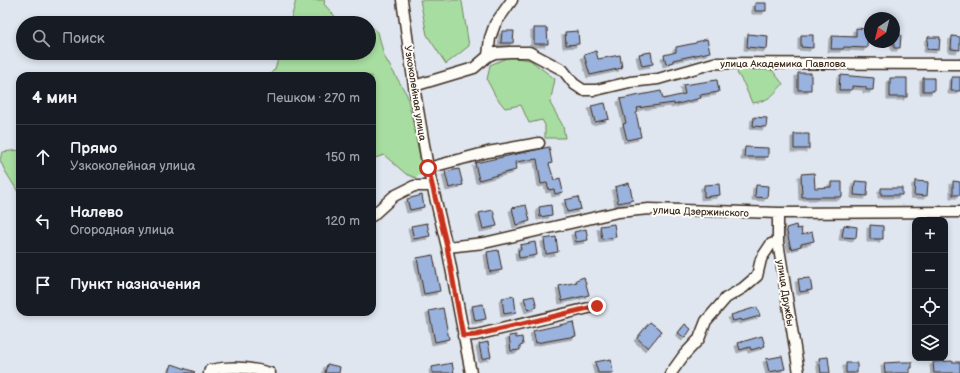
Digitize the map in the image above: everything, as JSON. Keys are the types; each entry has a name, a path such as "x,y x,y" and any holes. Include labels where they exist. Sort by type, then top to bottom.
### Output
{"street":[{"name":"Узкоколейная улица","path":"402,0 414,86 428,168 447,247 471,373"},
{"path":"488,56 490,38 495,24 512,0"},
{"name":"улица Академика Павлова","path":"414,86 474,68 488,56 510,52 529,52 563,70 574,84 583,90 596,90 630,82 658,79 714,64 960,64"},
{"path":"428,168 488,152 539,143"},
{"path":"376,212 394,196 414,186 432,186"},
{"name":"улица Дзержинского","path":"447,247 484,243 618,212 649,209 778,213 960,212"},
{"name":"улица Дружбы","path":"778,213 778,242 800,373"},
{"path":"671,373 684,355 699,339 706,321 726,298 743,288 757,276 761,259 771,244 778,242"},
{"path":"463,336 476,335 597,306"},
{"path":"209,372 221,368 237,368 257,369 270,373"}],"green space":[{"path":"296,0 325,0 324,4 335,16 292,16"},
{"path":"420,0 461,0 462,2 469,46 446,64 427,35"},
{"path":"376,30 378,32 384,56 407,95 423,171 416,178 406,174 384,155 376,158 376,72 272,72 275,69 278,60 376,60"},
{"path":"509,57 530,60 555,79 550,103 563,126 565,138 545,138 545,125 542,120 529,123 521,105 505,108 496,97 487,80 490,65"},
{"path":"741,68 772,70 783,84 770,97 762,101 752,103 744,84 737,73"},
{"path":"16,150 16,189 0,160 2,152"}],"building":[{"path":"755,3 766,3 766,11 755,11"},
{"path":"534,28 547,28 548,44 534,44"},
{"path":"856,28 864,29 864,48 844,47 843,49 831,49 832,36 856,37"},
{"path":"502,31 514,31 513,43 501,43"},
{"path":"578,31 579,44 566,45 565,32"},
{"path":"748,34 768,36 767,49 747,47"},
{"path":"801,35 813,35 813,48 801,47"},
{"path":"952,36 960,37 960,50 951,49"},
{"path":"928,37 940,37 939,50 927,49"},
{"path":"707,39 710,52 673,60 673,62 666,64 664,55 676,52 676,47"},
{"path":"596,51 598,59 620,55 622,68 590,75 584,55"},
{"path":"651,52 653,64 642,66 639,54"},
{"path":"798,73 811,73 811,90 798,90"},
{"path":"840,75 874,78 873,90 866,90 866,87 852,86 852,90 839,90"},
{"path":"952,77 960,77 960,91 951,91"},
{"path":"890,78 907,78 907,97 890,97"},
{"path":"923,78 934,78 934,91 923,91"},
{"path":"717,80 719,92 700,95 701,98 674,105 674,103 637,108 638,112 636,113 641,137 627,140 623,124 626,123 620,99 661,91 663,99 685,94 683,85"},
{"path":"605,103 609,119 595,122 591,106"},
{"path":"754,117 767,118 766,127 753,126"},
{"path":"794,134 809,134 809,149 794,149"},
{"path":"549,147 552,163 549,164 554,180 560,178 563,192 555,194 554,189 549,190 547,183 541,184 537,159 515,162 516,170 479,180 475,163"},
{"path":"745,147 768,148 768,157 744,157"},
{"path":"459,169 463,185 449,188 445,172"},
{"path":"814,173 815,188 831,187 831,182 842,182 842,197 802,197 801,174"},
{"path":"855,181 868,182 867,196 854,195"},
{"path":"915,181 928,182 927,196 914,195"},
{"path":"953,181 960,182 960,195 953,195"},
{"path":"629,183 633,200 618,203 615,187"},
{"path":"719,184 720,195 704,197 704,185"},
{"path":"756,185 768,186 767,198 755,197"},
{"path":"881,188 902,188 902,195 881,195"},
{"path":"422,195 424,207 410,210 407,199"},
{"path":"578,197 581,209 567,212 565,200"},
{"path":"526,205 530,221 516,225 512,208"},
{"path":"551,205 552,215 540,217 539,207"},
{"path":"493,210 497,226 483,229 479,213"},
{"path":"427,223 430,236 414,239 411,226"},
{"path":"614,224 616,237 602,239 600,226"},
{"path":"796,225 797,229 801,228 802,235 812,232 814,241 801,244 801,246 791,249 786,228"},
{"path":"844,225 857,227 856,238 842,237"},
{"path":"870,225 883,226 883,239 870,239"},
{"path":"586,229 588,240 576,242 574,232"},
{"path":"556,237 558,252 546,254 544,239"},
{"path":"535,242 537,255 519,258 518,250 521,250 520,245"},
{"path":"498,250 502,270 490,272 487,252"},
{"path":"433,255 440,291 424,294 417,258"},
{"path":"584,277 589,295 562,301 559,286 577,282 576,280"},
{"path":"810,278 812,290 800,292 798,279"},
{"path":"514,296 516,312 504,314 502,298"},
{"path":"534,296 537,307 528,310 524,298"},
{"path":"483,304 486,319 475,321 472,306"},
{"path":"757,307 760,316 742,321 741,319 733,321 731,315"},
{"path":"443,308 449,339 435,342 429,311"},
{"path":"573,322 576,336 536,343 533,331"},
{"path":"650,322 662,331 648,348 637,338"},
{"path":"685,324 691,329 685,338 678,333"},
{"path":"516,335 516,338 522,337 523,345 520,346 520,350 511,351 509,336"},
{"path":"762,336 765,346 751,350 750,347 740,350 738,343"},
{"path":"488,342 491,357 482,359 479,344"},
{"path":"782,356 785,369 769,372 766,359"},
{"path":"828,357 830,373 821,373 819,358"},
{"path":"611,359 613,373 598,373 595,362"},
{"path":"912,362 910,373 885,373 884,363"},
{"path":"933,362 960,362 960,373 934,373"},
{"path":"452,363 454,373 433,373 432,367"},
{"path":"846,363 857,363 857,373 846,373"},
{"path":"172,364 195,372 169,373"},
{"path":"327,364 340,367 339,373 325,373"}],"route":[{"path":"428,168 447,247 463,336 476,335 597,306"}]}
